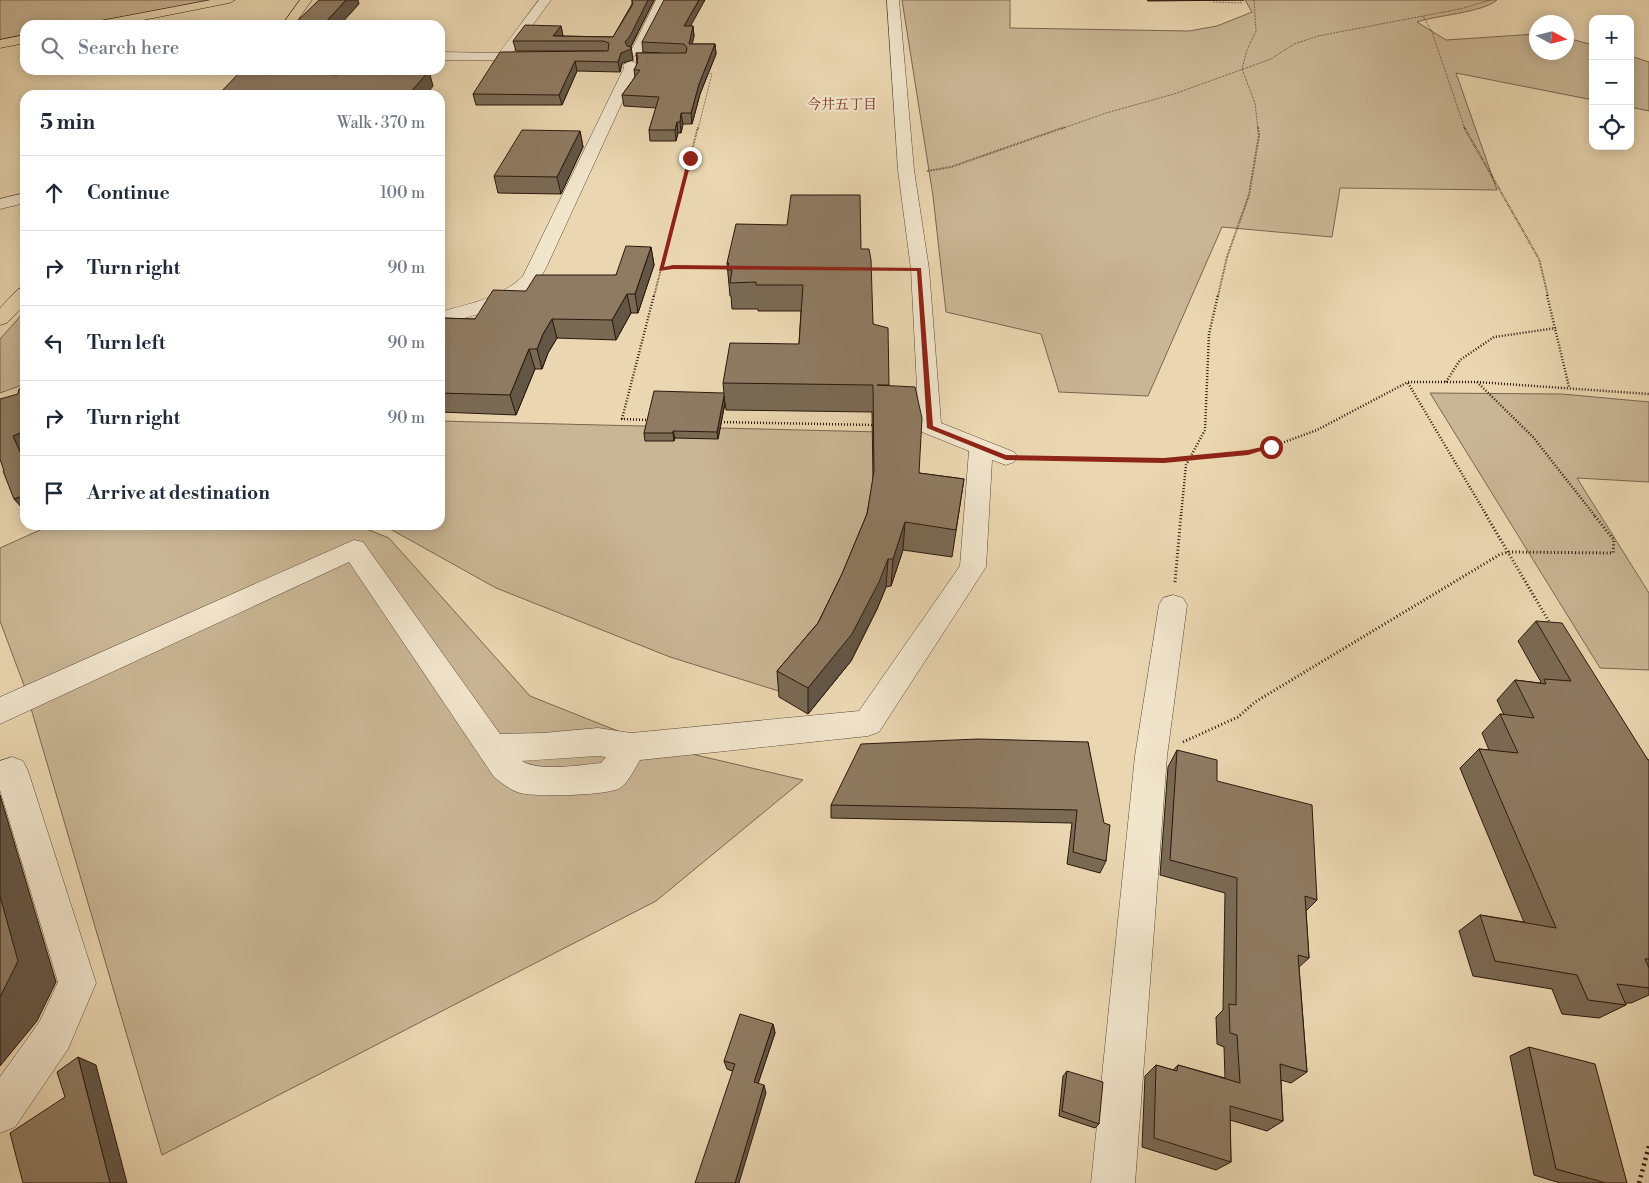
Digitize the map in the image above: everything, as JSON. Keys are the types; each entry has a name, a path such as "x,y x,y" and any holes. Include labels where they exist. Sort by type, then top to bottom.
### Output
{"main road":[{"path":"126,20 229,0"},
{"path":"292,20 306,0"},
{"path":"0,44 20,40"},
{"path":"0,319 20,299"}],"street":[{"path":"503,56 544,0"},
{"path":"445,316 499,300 517,291 529,281 538,268 631,68 631,58 638,49 662,0"},
{"path":"0,711 354,549 505,767 522,779 549,781 610,777 631,747 868,723 973,567 993,453 930,427 920,269 906,170 892,0"},
{"path":"445,56 549,57"},
{"path":"330,75 337,85"},
{"path":"0,204 20,199"},
{"path":"1113,1183 1151,756 1173,605"},
{"path":"0,776 12,771 77,983 54,1035 0,1112"}],"path":[{"path":"1212,2 1234,0"},
{"path":"1220,1 1242,3 1240,0"},
{"path":"1173,605 1186,464 1205,430 1209,334 1227,257 1249,195 1259,135 1255,103 1242,69 1247,50 1256,31 1254,0"},
{"path":"906,170 935,171 951,167 1054,130 1174,94 1271,59 1294,44 1318,36 1460,9 1491,0"},
{"path":"1423,16 1432,32 1466,132 1539,259 1569,387"},
{"path":"651,420 622,419 712,74 699,71"},
{"path":"661,270 673,267 732,268"},
{"path":"860,269 920,269"},
{"path":"1446,382 1460,360 1494,338 1556,328"},
{"path":"1408,382 1554,628"},
{"path":"993,453 1164,460 1248,452 1271,447 1317,430 1408,382 1477,382 1649,394"},
{"path":"1151,756 1238,717 1255,702 1499,555 1508,552 1612,552 1614,540 1533,436 1477,382"},
{"path":"711,422 880,426"},
{"path":"1639,1183 1649,1146"}],"shaded area":[{"path":"0,0 209,0 107,20 20,20 20,37 0,41"},
{"path":"902,0 1010,0 1010,28 1189,31 1217,26 1252,12 1245,0 1497,0 1481,8 1417,22 1446,40 1529,34 1529,60 1574,60 1574,40 1589,44 1589,99 1456,73 1497,190 1340,188 1332,237 1222,227 1148,396 1059,392 1041,334 946,312 933,196"},
{"path":"1634,57 1649,62 1649,111 1634,108"},
{"path":"20,317 20,386 0,393 0,339"},
{"path":"1430,393 1562,394 1649,402 1649,482 1577,478 1649,593 1649,670 1600,668"},
{"path":"445,421 881,432 865,549 785,693 670,657 496,588 392,530 445,530"},
{"path":"40,530 369,530 389,538 530,696 653,745 803,780 656,901 162,1155 25,688 0,621 0,548"}],"building":[{"path":"319,0 346,0 328,20 298,20"},
{"path":"632,0 648,0 630,36 625,42 631,49 621,53 618,62 575,61 559,95 473,94 500,52 608,51 609,43 603,41 513,41 525,25 561,26 553,36 613,37 633,4"},
{"path":"664,0 699,0 684,26 693,26 689,44 715,44 699,84 691,113 681,113 680,122 677,122 675,130 649,130 659,97 622,95 640,70 634,70 638,62 636,53 686,53 687,48 684,44 642,42"},
{"path":"237,75 426,75 412,90 223,90"},
{"path":"522,130 580,131 557,177 494,176"},
{"path":"791,195 860,195 861,249 869,249 871,260 873,324 888,328 889,385 877,385 915,387 922,418 919,473 964,479 956,530 905,522 893,559 888,559 879,582 852,634 808,688 777,671 818,623 842,574 867,514 874,471 873,385 723,383 730,343 799,344 803,285 756,285 756,282 730,283 732,270 727,270 736,224 787,225"},
{"path":"626,246 651,247 635,294 627,294 612,320 552,319 537,349 529,349 510,395 445,393 445,318 475,319 493,290 526,291 536,275 616,275"},
{"path":"19,389 20,433 13,436 20,452 20,497 14,499 0,459 0,399 18,394"},
{"path":"654,391 724,393 717,432 673,431 673,433 644,433"},
{"path":"1536,621 1562,623 1649,760 1649,959 1645,959 1649,968 1649,988 1617,984 1626,1005 1588,1000 1577,975 1495,961 1480,915 1556,928 1479,749 1518,753 1500,714 1534,718 1515,680 1546,684 1544,679 1571,681"},
{"path":"978,739 1088,742 1104,823 1110,825 1106,861 1073,852 1077,810 831,805 861,744"},
{"path":"1177,750 1217,760 1217,781 1312,805 1317,900 1305,896 1309,958 1298,955 1307,1072 1280,1064 1283,1121 1230,1106 1231,1162 1154,1138 1156,1065 1177,1071 1178,1065 1240,1083 1237,1035 1230,1033 1229,1004 1236,1005 1237,878 1170,860"},
{"path":"0,896 18,961 0,997"},
{"path":"740,1014 773,1024 754,1082 764,1085 735,1183 695,1183 735,1064 724,1061"},
{"path":"1529,1047 1595,1064 1627,1183 1606,1183 1556,1169"},
{"path":"78,1057 110,1183 23,1183 10,1133 65,1097 57,1072"},
{"path":"1067,1071 1103,1082 1099,1124 1062,1111"}],"district":[{"name":"今井五丁目","path":"842,105"}],"route":[{"path":"690,158 661,270 673,267 920,269 930,427 1006,458 1164,460 1248,452 1271,447"}]}
